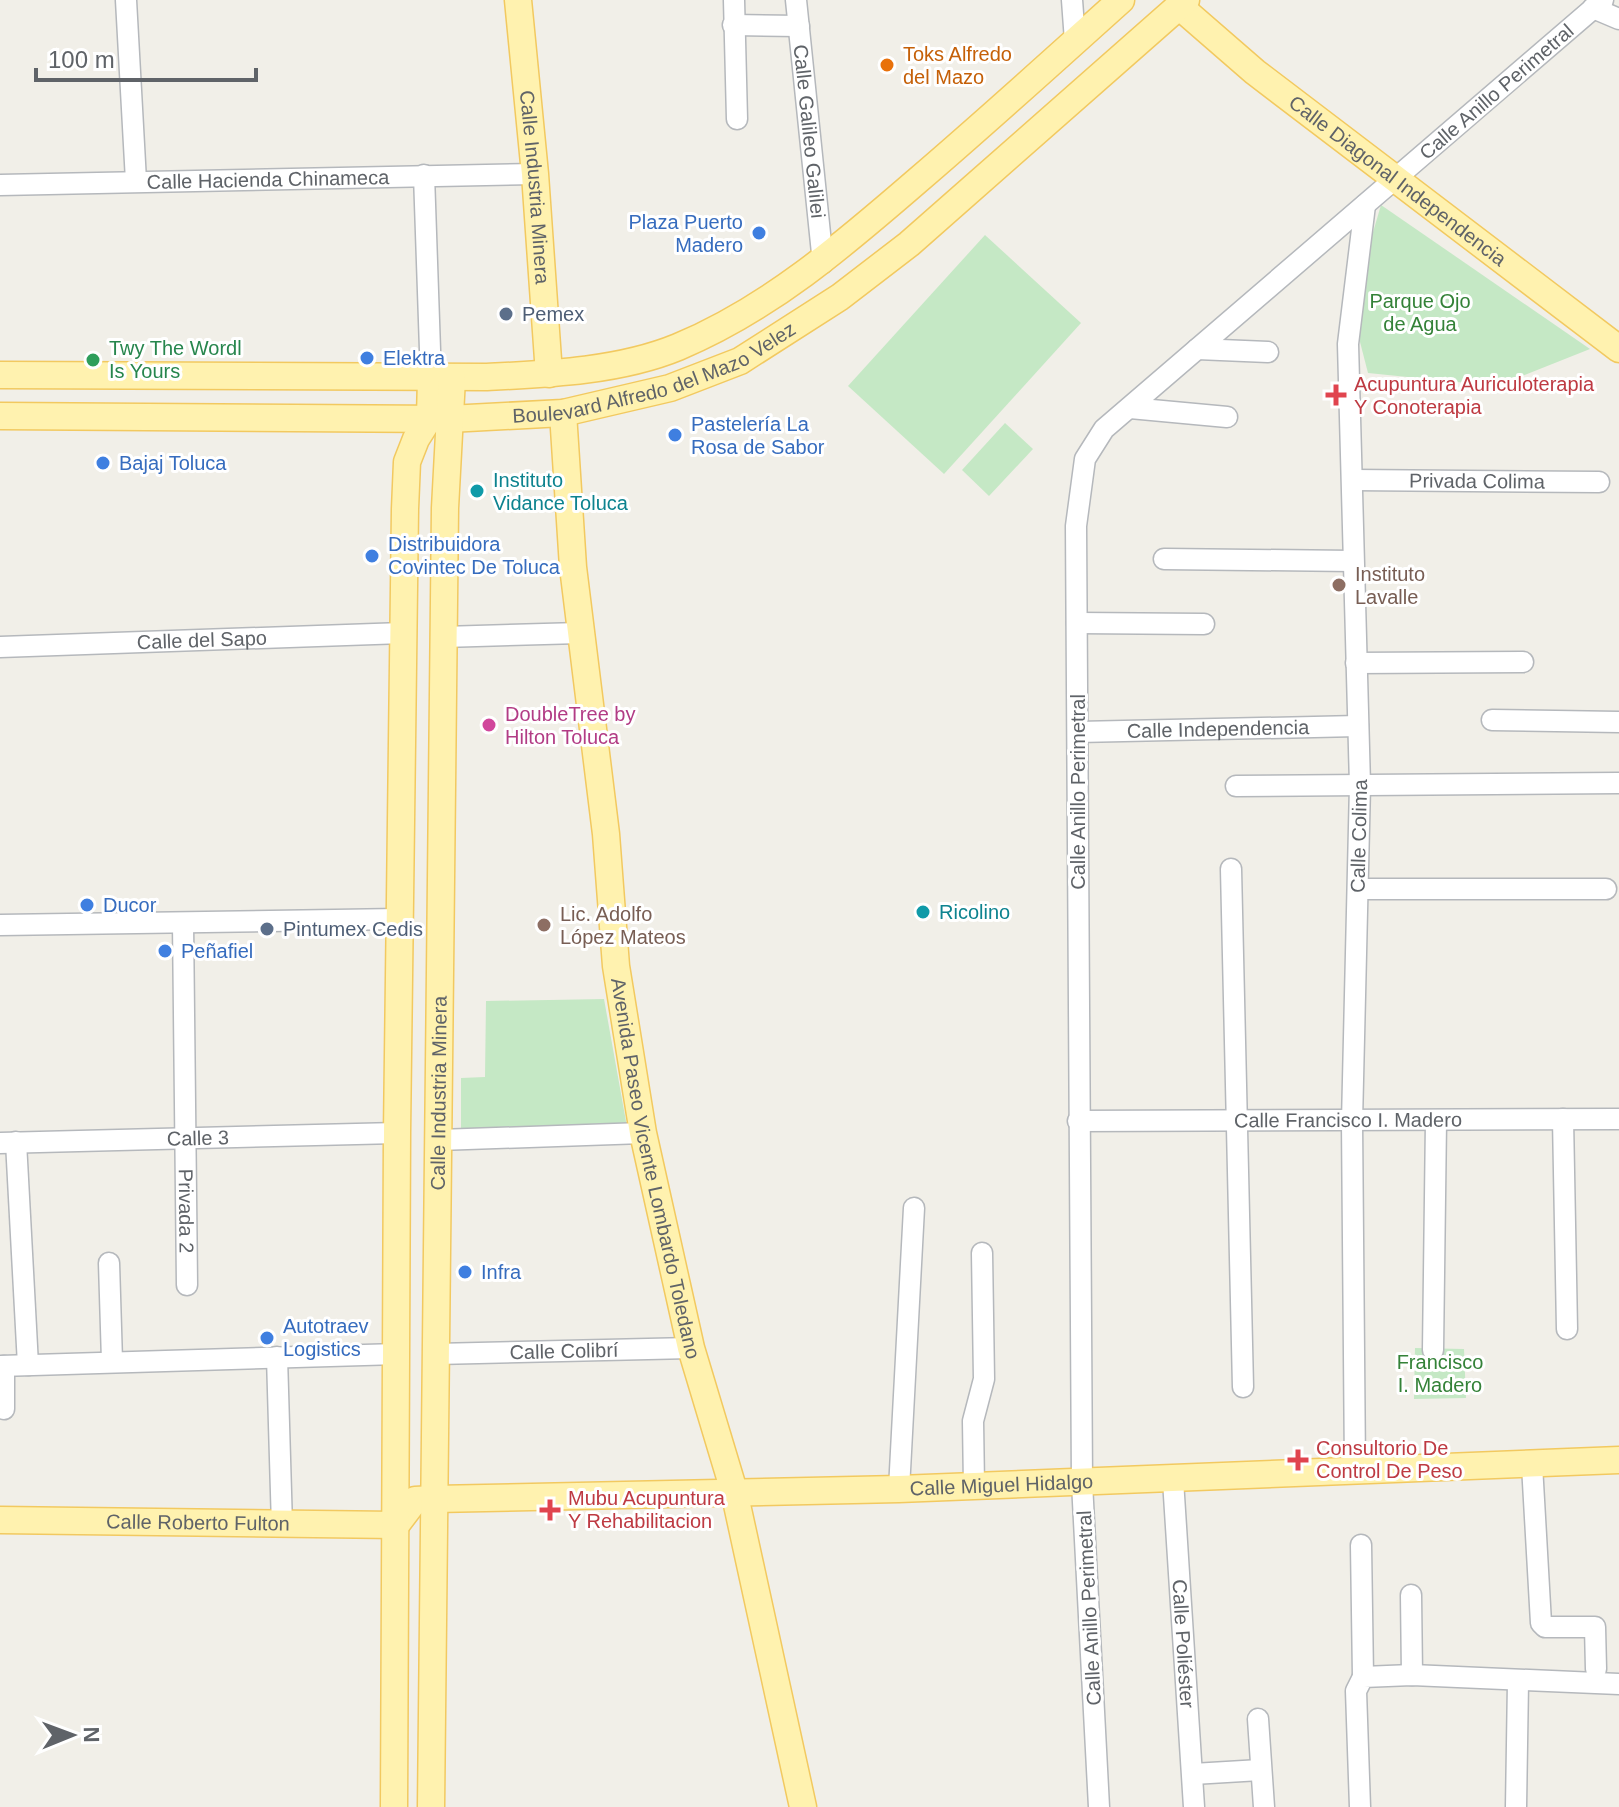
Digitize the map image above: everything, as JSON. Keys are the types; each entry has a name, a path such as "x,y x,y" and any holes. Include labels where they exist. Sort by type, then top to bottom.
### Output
{"main road":[{"name":"Calle Industria Minera","path":"518,0 535,174 549,374"},
{"name":"Boulevard Alfredo del Mazo Velez","path":"0,375 441,378 549,374 637,359 677,347 737,316 823,263 1121,0"},
{"name":"Boulevard Alfredo del Mazo Velez","path":"0,416 440,418 563,413 670,388 712,373 765,347 840,297 909,244 1183,3"},
{"name":"Calle Diagonal Independencia","path":"1183,3 1255,72 1619,349"},
{"name":"Calle Industria Minera","path":"431,1807 445,508 441,378"},
{"name":"Avenida Paseo Vicente Lombardo Toledano","path":"563,413 580,633 606,834 616,966 643,1133 691,1348 734,1491 803,1807"},
{"name":"Calle Industria Minera","path":"394,1807 397,1133 401,1010 399,919 405,509 407,462 440,418"},
{"path":"405,509 422,500 445,508"},
{"path":"401,1010 438,1009"},
{"name":"Calle Miguel Hidalgo","path":"396,1525 415,1500 1173,1480 1619,1460"},
{"name":"Avenida Paseo Vicente Lombardo Toledano","path":"734,1491 791,1807"},
{"name":"Calle Roberto Fulton","path":"0,1520 282,1526 396,1525"}],"street":[{"path":"126,0 136,181"},
{"path":"734,0 737,119"},
{"name":"Calle Galileo Galilei","path":"796,0 823,263"},
{"path":"1072,0 1075,41"},
{"name":"Calle Anillo Perimetral","path":"1099,1807 1082,1483 1078,1121 1076,526 1085,459 1104,429 1598,4 1619,19"},
{"path":"733,25 799,26"},
{"name":"Calle Hacienda Chinameca","path":"0,185 535,174"},
{"path":"424,175 441,378"},
{"name":"Calle Colima","path":"1355,1470 1352,1122 1360,785 1348,344 1365,205"},
{"path":"1197,349 1268,352"},
{"path":"1130,408 1227,417"},
{"name":"Privada Colima","path":"1353,480 1599,482"},
{"path":"1164,559 1353,561"},
{"path":"1077,623 1204,624"},
{"name":"Calle del Sapo","path":"0,647 403,633"},
{"path":"443,637 580,633"},
{"path":"1356,663 1523,662"},
{"path":"1492,720 1619,722"},
{"name":"Calle Independencia","path":"1078,732 1358,726"},
{"path":"1236,786 1619,783"},
{"path":"1231,869 1243,1387"},
{"path":"1359,889 1606,889"},
{"path":"0,925 399,919"},
{"name":"Privada 2","path":"183,923 187,1285"},
{"path":"1563,1119 1567,1329"},
{"name":"Calle Francisco I. Madero","path":"1078,1121 1619,1119"},
{"path":"1433,1350 1436,1121"},
{"name":"Calle 3","path":"8,1142 397,1133"},
{"path":"439,1140 643,1133"},
{"path":"8,1142 28,1365"},
{"path":"899,1489 914,1208"},
{"path":"974,1486 973,1421 984,1379 982,1253"},
{"path":"109,1263 112,1361"},
{"name":"Calle Colibrí","path":"436,1354 691,1348"},
{"path":"4,1409 2,1366 398,1354"},
{"path":"277,1357 282,1526"},
{"path":"1532,1465 1541,1623 1545,1627 1595,1627 1596,1669"},
{"name":"Calle Poliéster","path":"1173,1480 1194,1807"},
{"path":"1360,1807 1361,1545"},
{"path":"1411,1595 1412,1675"},
{"path":"1359,1684 1412,1675 1619,1684"},
{"path":"1516,1807 1518,1682"},
{"path":"1258,1719 1264,1807"},
{"path":"1193,1774 1260,1770"}],"green space":[{"name":"Parque Ojo de Agua","path":"1381,205 1590,349 1497,386 1368,373 1351,307"},
{"path":"985,235 1081,323 944,474 848,386"},
{"path":"1005,423 1033,449 989,496 962,470"},
{"path":"604,999 627,1127 461,1136 461,1078 485,1077 486,1001"},
{"name":"Francisco I. Madero","path":"1415,1348 1464,1349 1466,1398 1414,1399"}],"place":[{"name":"Toks Alfredo del Mazo","path":"887,65"},
{"name":"Plaza Puerto Madero","path":"759,233"},
{"name":"Pemex","path":"506,314"},
{"name":"Elektra","path":"367,358"},
{"name":"Twy The Wordl Is Yours","path":"93,360"},
{"name":"Acupuntura Auriculoterapia Y Conoterapia","path":"1336,395"},
{"name":"Pastelería La Rosa de Sabor","path":"675,435"},
{"name":"Bajaj Toluca","path":"103,463"},
{"name":"Instituto Vidance Toluca","path":"477,491"},
{"name":"Distribuidora Covintec De Toluca","path":"372,556"},
{"name":"Instituto Lavalle","path":"1339,585"},
{"name":"DoubleTree by Hilton Toluca","path":"489,725"},
{"name":"Ducor","path":"87,905"},
{"name":"Ricolino","path":"923,912"},
{"name":"Lic. Adolfo López Mateos","path":"544,925"},
{"name":"Pintumex Cedis","path":"267,929"},
{"name":"Peñafiel","path":"165,951"},
{"name":"Infra","path":"465,1272"},
{"name":"Autotraev Logistics","path":"267,1338"},
{"name":"Consultorio De Control De Peso","path":"1298,1460"},
{"name":"Mubu Acupuntura Y Rehabilitacion","path":"550,1510"}]}
